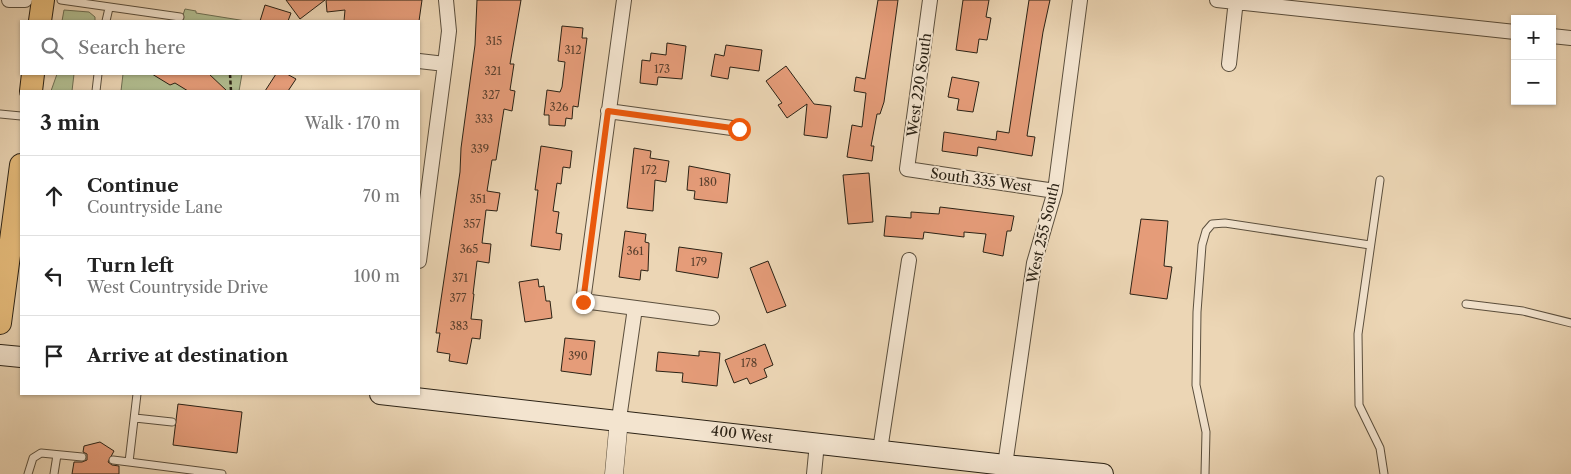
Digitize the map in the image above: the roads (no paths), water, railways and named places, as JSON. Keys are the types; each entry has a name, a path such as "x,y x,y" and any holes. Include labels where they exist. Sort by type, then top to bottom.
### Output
{"main road":[{"path":"40,20 43,0"},
{"path":"31,90 33,75"},
{"path":"0,323 20,172"},
{"path":"0,355 20,357"},
{"name":"400 West","path":"401,395 1005,465 1104,474"}],"street":[{"path":"9,0 25,0"},
{"path":"420,244 446,64 449,31 446,0"},
{"path":"624,0 583,302 712,318"},
{"name":"West 220 South","path":"907,169 930,0"},
{"name":"West 255 South","path":"1005,465 1034,263 1055,190 1080,0"},
{"path":"1217,0 1511,32"},
{"path":"1229,64 1236,2"},
{"path":"1556,36 1571,38"},
{"path":"420,61 446,64"},
{"path":"608,111 739,129"},
{"name":"South 335 West","path":"907,169 1055,190"},
{"path":"880,450 909,260"},
{"path":"614,474 636,308"},
{"path":"814,474 817,443"}],"lane":[{"path":"61,0 180,17"},
{"path":"106,20 109,8"},
{"path":"96,90 98,75"},
{"path":"0,114 20,116"},
{"path":"1380,180 1358,334 1359,406 1380,448 1384,474"},
{"path":"1205,474 1206,432 1196,385 1196,312 1202,245 1206,231 1212,224 1225,223 1370,245"},
{"path":"1466,304 1523,311 1571,323"},
{"path":"130,462 138,395"},
{"path":"135,418 172,422"},
{"path":"28,474 33,458 41,453 82,457"},
{"path":"54,474 57,455"},
{"path":"112,460 222,474"}]}
